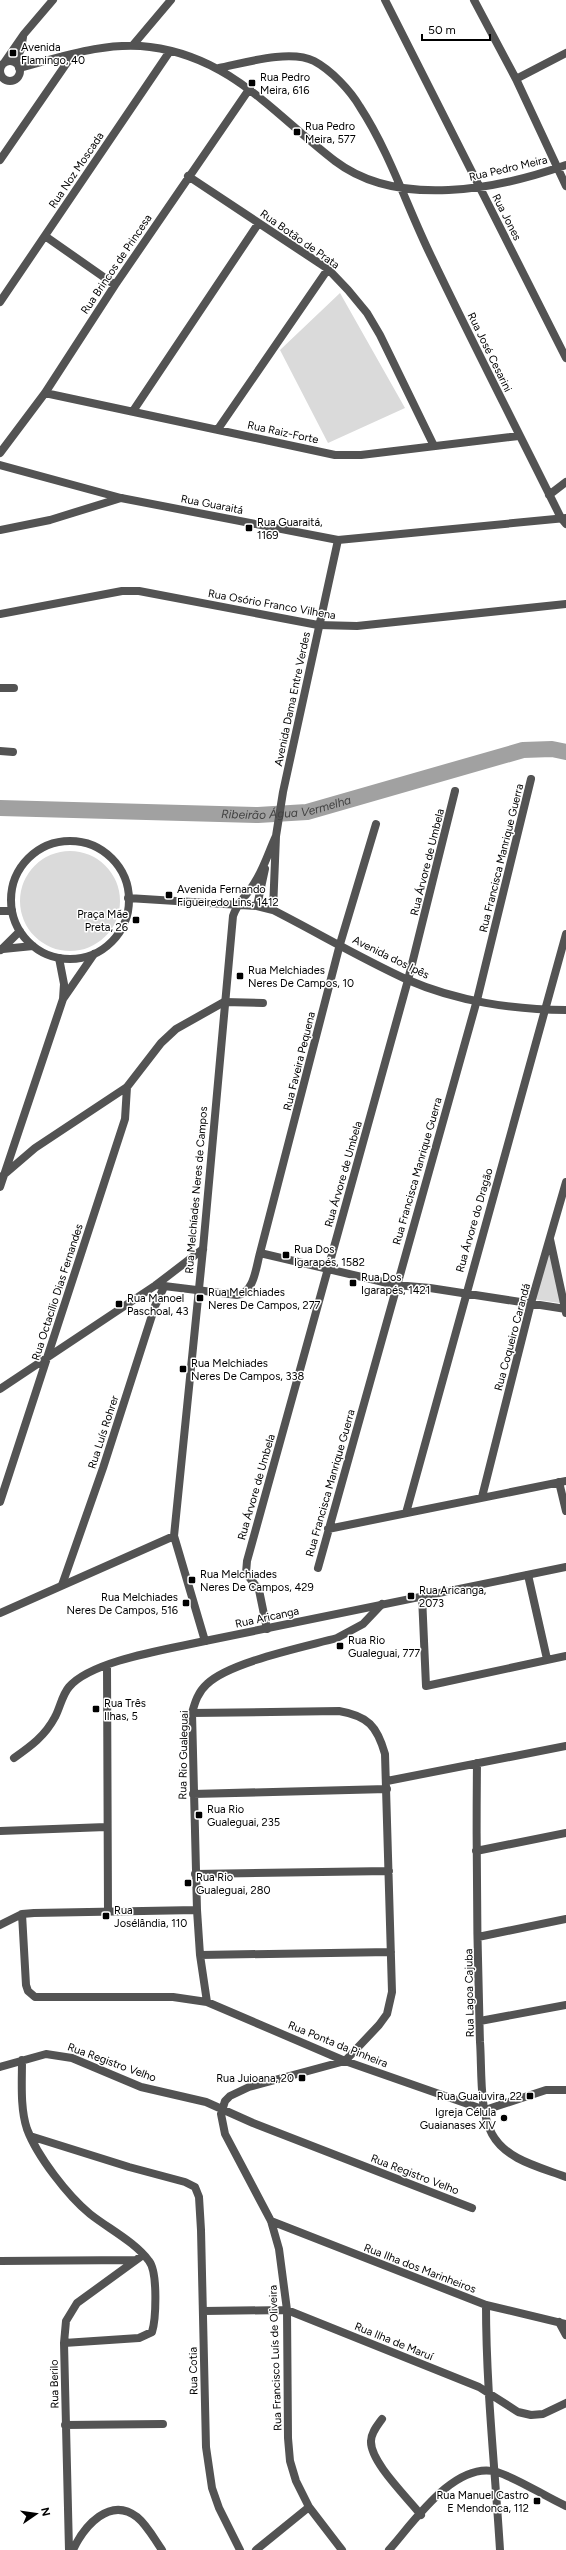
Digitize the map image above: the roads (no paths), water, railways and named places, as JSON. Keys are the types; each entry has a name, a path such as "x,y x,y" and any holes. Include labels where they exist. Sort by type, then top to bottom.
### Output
{"street":[{"path":"24,34 15,79 4,82 0,72 1,66 24,34 53,0"},
{"path":"133,45 171,0"},
{"name":"Rua Jones","path":"385,0 566,358"},
{"path":"477,1 516,79 556,168 566,186"},
{"name":"Rua Pedro Meira","path":"17,65 73,54 133,45 170,51 219,68 250,88 336,162 360,174 399,187 445,190 479,187 566,165"},
{"name":"Rua Noz Moscada","path":"0,302 170,51"},
{"path":"516,79 566,53"},
{"path":"0,160 73,54"},
{"name":"Rua José Cesarini","path":"219,68 251,61 292,57 315,62 345,88 359,105 374,129 399,187 520,436 564,520"},
{"path":"1,66 8,61 17,65"},
{"name":"Rua Brincos de Princesa","path":"0,453 45,393 114,285 250,88"},
{"name":"Rua Botão de Prata","path":"188,176 258,224 328,269 367,313 434,446"},
{"path":"133,411 258,224"},
{"path":"44,236 114,285"},
{"path":"218,430 328,269"},
{"name":"Rua Raiz-Forte","path":"45,393 335,455 361,455 520,436"},
{"name":"Rua Guaraitá","path":"0,465 121,498 338,540 564,520"},
{"path":"550,495 566,482"},
{"path":"0,530 50,520 121,498"},
{"name":"Avenida Dama Entre Verdes","path":"277,834 283,792 318,625 338,540"},
{"name":"Rua Osório Franco Vilhena","path":"0,614 122,591 139,591 318,625 357,626 566,604"},
{"path":"0,688 14,688"},
{"path":"0,751 13,752"},
{"name":"Rua Francisca Manrique Guerra","path":"318,1568 477,1000 532,779"},
{"name":"Rua Árvore de Umbela","path":"267,1628 259,1590 249,1579 245,1568 408,980 455,791"},
{"name":"Rua Faveira Pequena","path":"198,1292 237,1295 245,1294 249,1289 260,1254 340,944 376,824"},
{"path":"237,904 252,888 277,834"},
{"path":"273,910 277,834"},
{"path":"63,842 80,842 95,847 108,856 119,868 126,883 128,898 123,925 111,942 94,954 77,959 59,958 46,954 33,946 20,931 12,911 14,884 23,865 41,850 63,842"},
{"path":"257,906 268,852"},
{"name":"Avenida dos Ipês","path":"128,898 237,904 257,906 273,910 408,980 437,990 477,1000 545,1010 566,1010"},
{"name":"Rua Melchíades Neres de Campos","path":"205,1641 174,1536 203,1248 224,1002 233,916 237,904"},
{"path":"0,910 12,911"},
{"path":"1,950 20,931"},
{"name":"Rua Árvore do Dragão","path":"406,1513 566,934"},
{"path":"1,950 33,946"},
{"path":"63,999 94,954"},
{"path":"0,1187 2,1176 63,999 64,984 59,958"},
{"path":"2,1176 35,1148 127,1087 161,1043 176,1029 224,1002 263,1003"},
{"name":"Rua Octacílio Dias Fernandes","path":"0,1502 124,1119 127,1087"},
{"name":"Rua Coqueiro Carandá","path":"482,1498 531,1303 566,1182"},
{"path":"260,1254 327,1271 396,1286 466,1293 531,1303 566,1311 550,1236"},
{"path":"0,1390 160,1286 203,1248"},
{"path":"160,1286 198,1292"},
{"name":"Rua Luís Rohrer","path":"62,1585 103,1468 155,1306 160,1286"},
{"path":"328,1529 563,1482 566,1511"},
{"path":"0,1613 174,1536"},
{"name":"Rua Aricanga","path":"14,1758 34,1744 44,1734 55,1717 70,1686 107,1664 205,1641 566,1567"},
{"path":"528,1575 547,1659"},
{"path":"422,1596 426,1686 566,1656"},
{"name":"Rua Rio Gualeguai","path":"207,2002 200,1955 195,1874 193,1794 192,1713 202,1690 218,1676 238,1667 337,1638 363,1624 382,1604"},
{"path":"107,1664 106,1827 108,1911"},
{"path":"192,1713 339,1711 364,1718 373,1726 380,1738 385,1754 387,1781 392,1992 387,2014 369,2038 345,2061 249,2087 230,2096 222,2108"},
{"path":"387,1781 566,1746"},
{"name":"Rua Lagoa Cajuba","path":"477,1763 476,1851 480,2021 485,2110 491,2132 508,2152 522,2160 566,2177"},
{"path":"193,1794 387,1790"},
{"path":"0,1831 106,1827"},
{"path":"476,1851 566,1833"},
{"path":"195,1874 389,1872"},
{"path":"0,1925 22,1914 197,1910"},
{"name":"Rua Ponta da Pinheira","path":"22,1914 26,1985 30,1994 35,1997 173,1997 207,2002 345,2061 485,2110"},
{"path":"478,1937 566,1919"},
{"path":"200,1955 391,1952"},
{"path":"480,2021 566,2005"},
{"name":"Rua Registro Velho","path":"0,2067 46,2054 63,2055 135,2084 187,2096 222,2108 253,2123 472,2208"},
{"path":"22,2060 24,2113 30,2136 75,2198 89,2213 143,2255 149,2261 154,2274 154,2324 152,2332 139,2338 64,2342"},
{"path":"485,2110 546,2090 566,2090"},
{"name":"Rua Francisco Luís de Oliveira","path":"222,2108 225,2134 271,2221 279,2249 287,2310 288,2438 290,2461 296,2481 309,2507 342,2550"},
{"name":"Rua Cotia","path":"30,2136 185,2182 195,2187 199,2197 204,2311 206,2447 212,2488 219,2508 240,2550"},
{"name":"Rua Ilha dos Marinheiros","path":"271,2221 486,2305 563,2323"},
{"name":"Rua Berilo","path":"69,2550 65,2425 64,2342 66,2321 77,2303 143,2255"},
{"path":"0,2261 135,2260"},
{"path":"486,2305 487,2392 496,2472 500,2550"},
{"name":"Rua Ilha de Maruí","path":"204,2311 287,2310 468,2382 487,2392 518,2412 531,2415 554,2410 566,2403"},
{"path":"563,2323 566,2335"},
{"path":"382,2419 374,2431 371,2447 388,2475 421,2515"},
{"path":"65,2425 163,2424"},
{"path":"389,2550 444,2490 469,2474 482,2471 496,2472 566,2506"},
{"path":"256,2550 309,2507"},
{"path":"73,2550 88,2525 99,2515 111,2510 121,2510 139,2518 162,2550"}],"waterway":[{"name":"Ribeirão Água Vermelha","path":"0,808 258,815 307,812 523,750 552,749 566,752"}],"place":[{"name":"Avenida Flamingo, 40","path":"13,53"},
{"name":"Rua Pedro Meira, 616","path":"252,83"},
{"name":"Rua Pedro Meira, 577","path":"297,132"},
{"name":"Rua Guaraitá, 1169","path":"249,528"},
{"name":"Avenida Fernando Figueiredo Lins, 1412","path":"169,895"},
{"name":"Praça Mãe Preta, 26","path":"136,920"},
{"name":"Rua Melchiades Neres De Campos, 10","path":"240,976"},
{"name":"Rua Dos Igarapés, 1582","path":"286,1255"},
{"name":"Rua Dos Igarapés, 1421","path":"353,1283"},
{"name":"Rua Melchiades Neres De Campos, 277","path":"200,1298"},
{"name":"Rua Manoel Paschoal, 43","path":"119,1304"},
{"name":"Rua Melchiades Neres De Campos, 338","path":"183,1369"},
{"name":"Rua Melchiades Neres De Campos, 429","path":"192,1580"},
{"name":"Rua Aricanga, 2073","path":"411,1596"},
{"name":"Rua Melchiades Neres De Campos, 516","path":"186,1603"},
{"name":"Rua Rio Gualeguai, 777","path":"340,1646"},
{"name":"Rua Três Ilhas, 5","path":"96,1709"},
{"name":"Rua Rio Gualeguai, 235","path":"199,1815"},
{"name":"Rua Rio Gualeguai, 280","path":"188,1883"},
{"name":"Rua Josélândia, 110","path":"106,1916"},
{"name":"Rua Juioana, 20","path":"302,2078"},
{"name":"Rua Guaiuvira, 22","path":"530,2096"},
{"name":"Igreja Célula Guaianases XIV","path":"504,2118"},
{"name":"Rua Manuel Castro E Mendonca, 112","path":"537,2501"}]}
